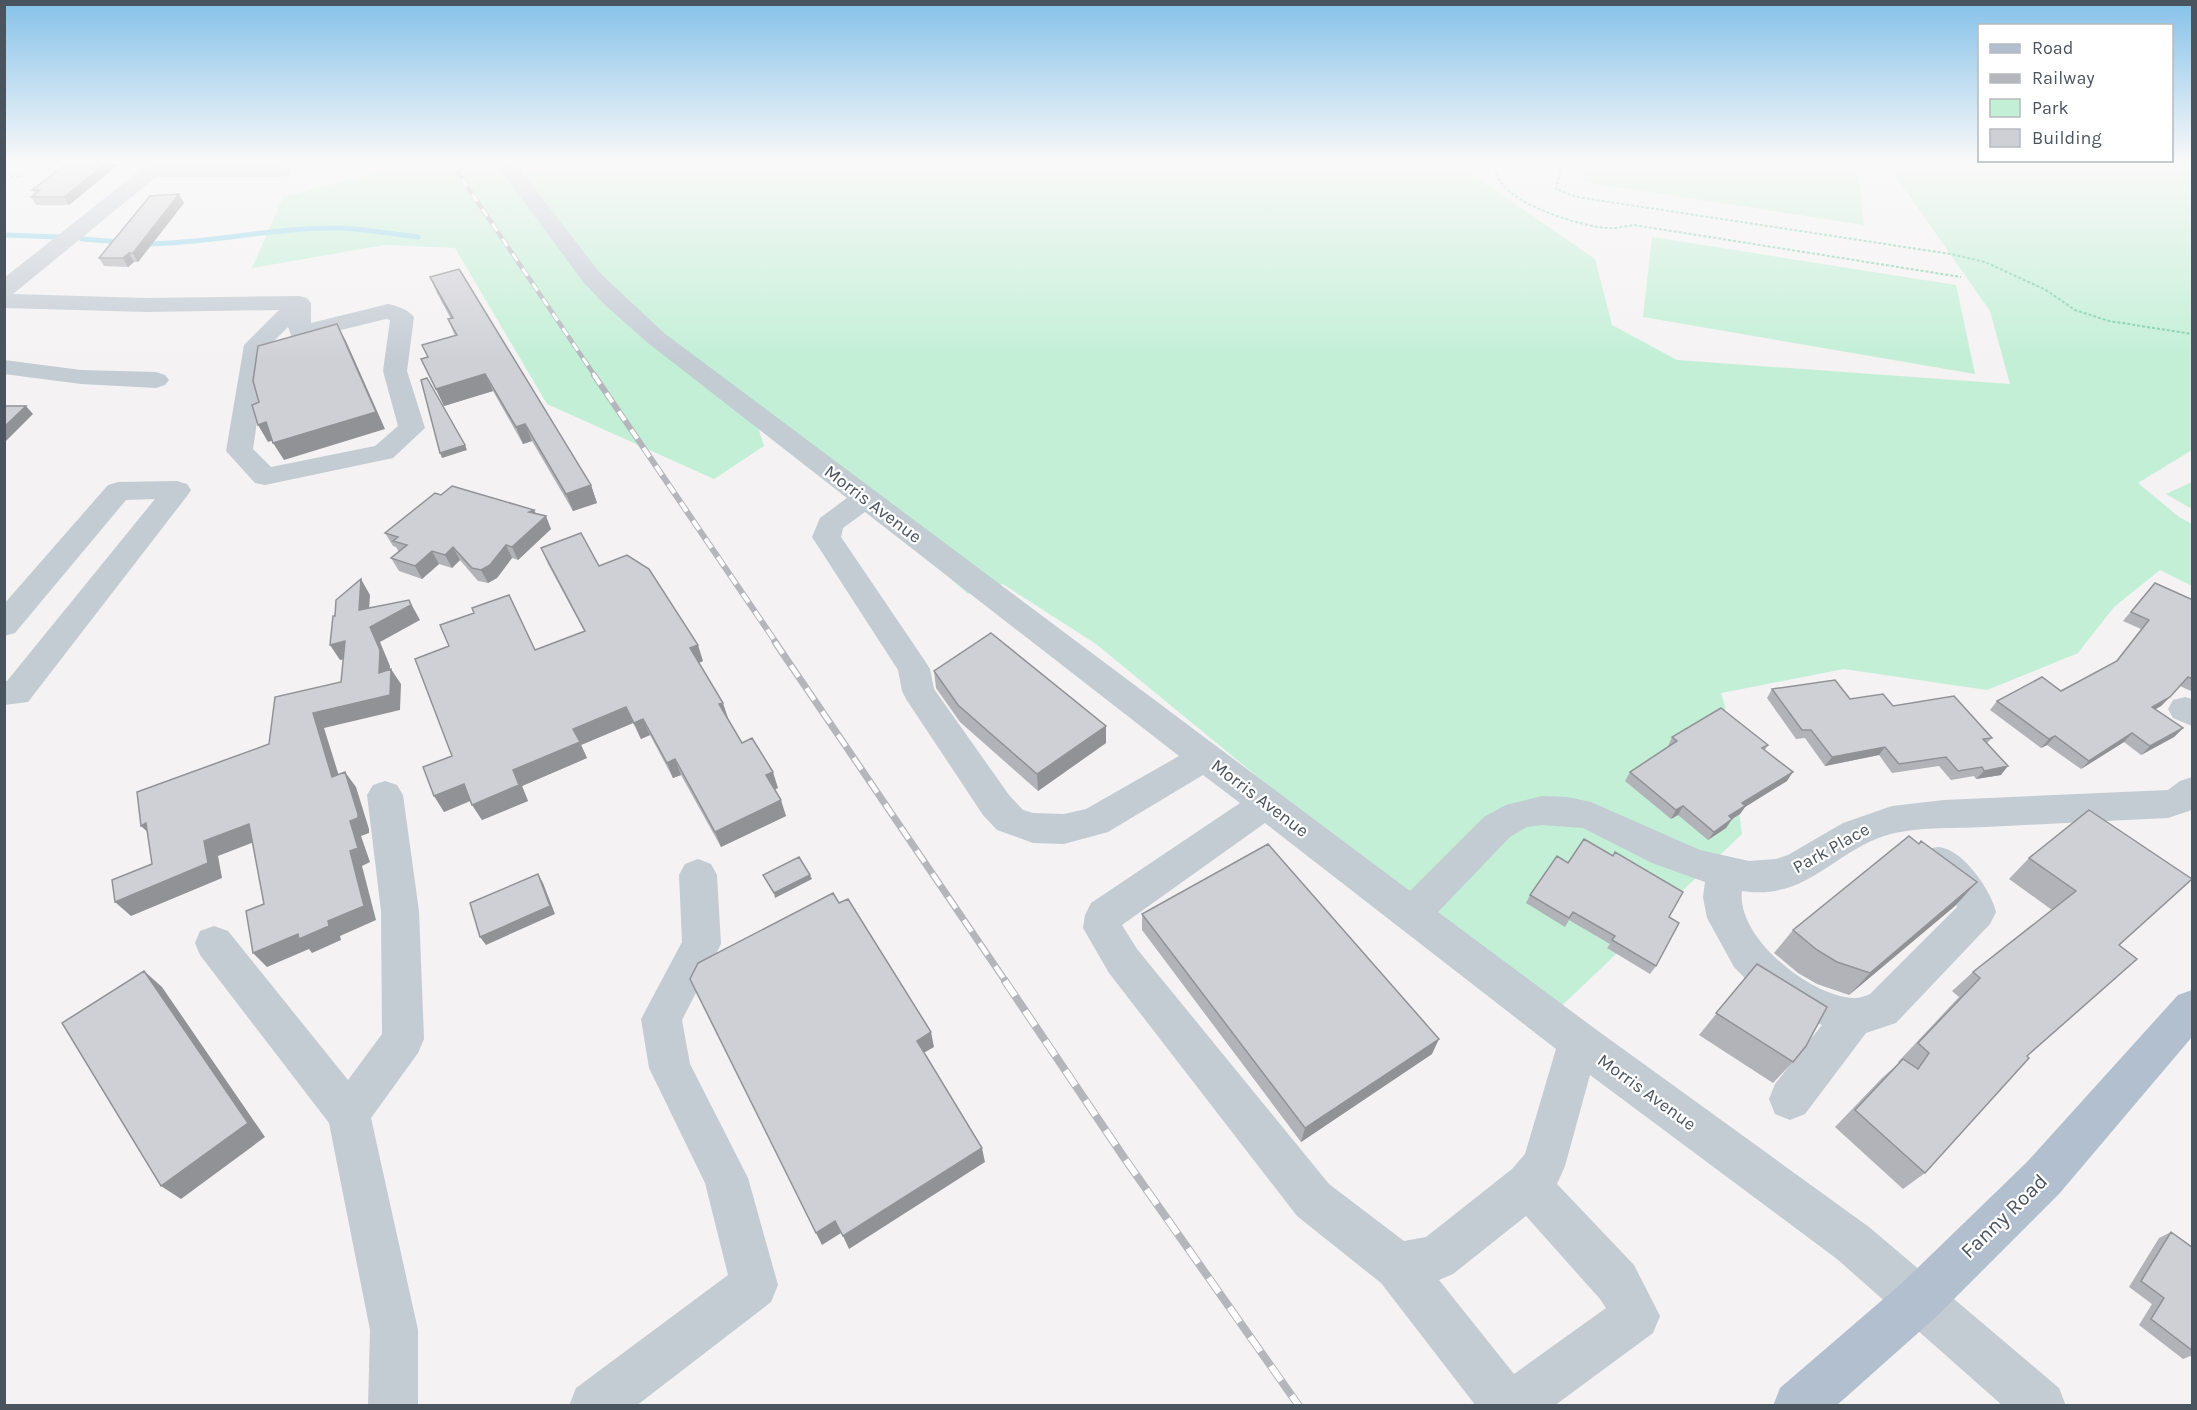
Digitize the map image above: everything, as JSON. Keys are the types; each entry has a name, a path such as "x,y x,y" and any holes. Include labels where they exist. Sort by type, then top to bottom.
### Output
{"main road":[{"name":"Fanny Road","path":"1798,1406 1919,1300 2043,1178 2193,1008"}],"street":[{"path":"4,290 78,230"},
{"name":"Morris Avenue","path":"556,230 592,278 656,338 1579,1042 1852,1243 2041,1406"},
{"path":"4,301 147,305 299,303"},
{"path":"299,303 300,333 388,312 402,317 395,371 412,428 384,452 265,477 240,451 256,345 299,303"},
{"path":"4,368 48,371 81,377 156,380"},
{"path":"4,625 118,491 177,490 16,693 4,693"},
{"path":"865,498 830,524 826,537 914,669 918,691 996,805 1010,819 1033,828 1064,829 1095,822 1205,757"},
{"name":"Park Place","path":"1412,914 1497,827 1509,818 1525,812 1563,810 1591,816 1680,858 1725,874 1762,875 1783,873 1798,868 1874,824 1891,820 1935,815 2168,804 2180,801 2193,791"},
{"path":"349,1114 403,1039 399,911 385,795"},
{"path":"1266,804 1104,915 1102,928 1123,961 1313,1200 1398,1266 1510,1406 1636,1316 1617,1282 1528,1185"},
{"path":"1725,874 1722,897 1726,918 1748,955 1783,990 1812,1004 1853,1017 1882,1010 1977,912 1976,903 1969,890 1891,820"},
{"path":"594,1406 754,1285 726,1178 670,1068 661,1019 702,944 698,875"},
{"path":"214,944 349,1114 394,1330 393,1406"},
{"path":"1790,1099 1853,1017"},
{"path":"1398,1266 1437,1258 1528,1185 1543,1166 1579,1042"}],"path":[{"path":"1664,230 1961,277"},
{"path":"1792,230 1951,254 1985,262 2046,290 2075,310 2109,321 2193,334"}],"green space":[{"path":"269,230 1553,230 1595,259 1612,325 1677,360 2010,384 1990,311 1933,230 2192,230 2192,450 2138,483 2179,517 2192,524 2192,586 2160,570 2114,607 2078,653 1987,690 1844,669 1721,693 1725,706 1742,834 1550,1017 1096,644 1003,584 968,594 750,403 764,446 714,479 547,404 455,248 385,245 252,268"},
{"path":"1652,237 1956,285 1975,374 1643,317"},
{"path":"2192,482 2192,509 2166,494"}],"building":[{"path":"122,230 151,230 133,253 123,258 99,258"},
{"path":"459,269 591,485 566,494 525,424 516,427 485,374 436,389 421,359 428,357 422,345 457,335 448,319 453,318 430,277"},
{"path":"337,324 376,412 273,443 266,422 258,425 252,405 259,402 253,381 258,346"},
{"path":"427,378 465,445 440,453 421,380"},
{"path":"4,406 26,406 4,427"},
{"path":"452,486 534,510 529,512 546,516 512,547 506,545 490,565 481,570 472,568 453,547 445,555 432,551 415,566 391,558 407,545 393,541 398,537 385,533 435,493 441,495"},
{"path":"581,533 599,566 627,555 649,569 698,645 690,648 723,703 719,704 742,743 752,738 773,772 766,775 781,800 715,832 675,759 667,763 643,719 634,723 626,707 573,729 580,742 513,770 519,785 472,805 464,784 434,796 423,767 452,756 415,659 449,646 440,625 474,613 472,608 509,595 535,650 585,631 541,548"},
{"path":"361,579 359,610 409,600 411,605 370,627 380,650 379,673 391,669 390,695 313,713 332,777 345,772 358,814 358,818 350,821 358,848 350,851 364,906 328,921 329,926 299,939 298,934 253,953 246,911 264,904 249,824 204,841 208,863 115,902 112,880 152,864 146,823 141,826 137,792 269,744 275,697 341,682 345,641 330,645 336,600"},
{"path":"2155,583 2193,600 2193,679 2188,677 2170,697 2152,707 2183,728 2150,746 2132,733 2089,761 2055,736 2049,739 1997,701 2042,677 2061,691 2117,661 2149,620 2131,612"},
{"path":"991,633 1106,726 1037,774 958,705 934,671"},
{"path":"1835,680 1850,699 1883,694 1893,706 1954,696 1992,738 1983,739 2008,766 1984,771 1982,767 1958,771 1946,757 1899,764 1885,747 1832,757 1811,730 1802,730 1772,689"},
{"path":"1721,708 1768,745 1762,748 1793,772 1742,803 1745,806 1729,816 1732,819 1714,832 1683,806 1676,810 1630,772 1677,741 1672,737"},
{"path":"2089,810 2192,879 2119,945 2137,959 2027,1056 2029,1058 1925,1173 1855,1110 1903,1059 1918,1069 1929,1053 1918,1043 1980,978 1973,972 2076,891 2029,858"},
{"path":"1909,836 1919,844 1921,841 1977,882 1870,973 1837,962 1817,950 1793,930"},
{"path":"1584,839 1613,856 1615,852 1683,892 1669,917 1679,923 1656,966 1612,940 1615,936 1573,912 1569,918 1530,895 1557,856 1568,863"},
{"path":"1268,844 1439,1039 1305,1128 1142,914"},
{"path":"799,857 810,875 774,893 763,875"},
{"path":"538,874 550,906 480,937 470,903"},
{"path":"833,893 839,903 848,899 931,1032 917,1041 982,1148 843,1236 835,1221 816,1233 690,979 698,963"},
{"path":"1757,964 1827,1007 1806,1046 1793,1062 1716,1013"},
{"path":"144,971 248,1123 161,1186 62,1023"},
{"path":"2171,1232 2193,1248 2193,1351 2151,1319 2164,1298 2141,1281"}],"waterway":[{"path":"142,244 297,230"},
{"path":"365,230 418,237"},
{"path":"4,235 60,237"},
{"path":"82,239 121,242"}],"railway":[{"path":"496,230 595,376"},
{"path":"594,375 777,644"},
{"path":"775,642 1006,982"},
{"path":"1005,981 1125,1159 1299,1406"}]}
